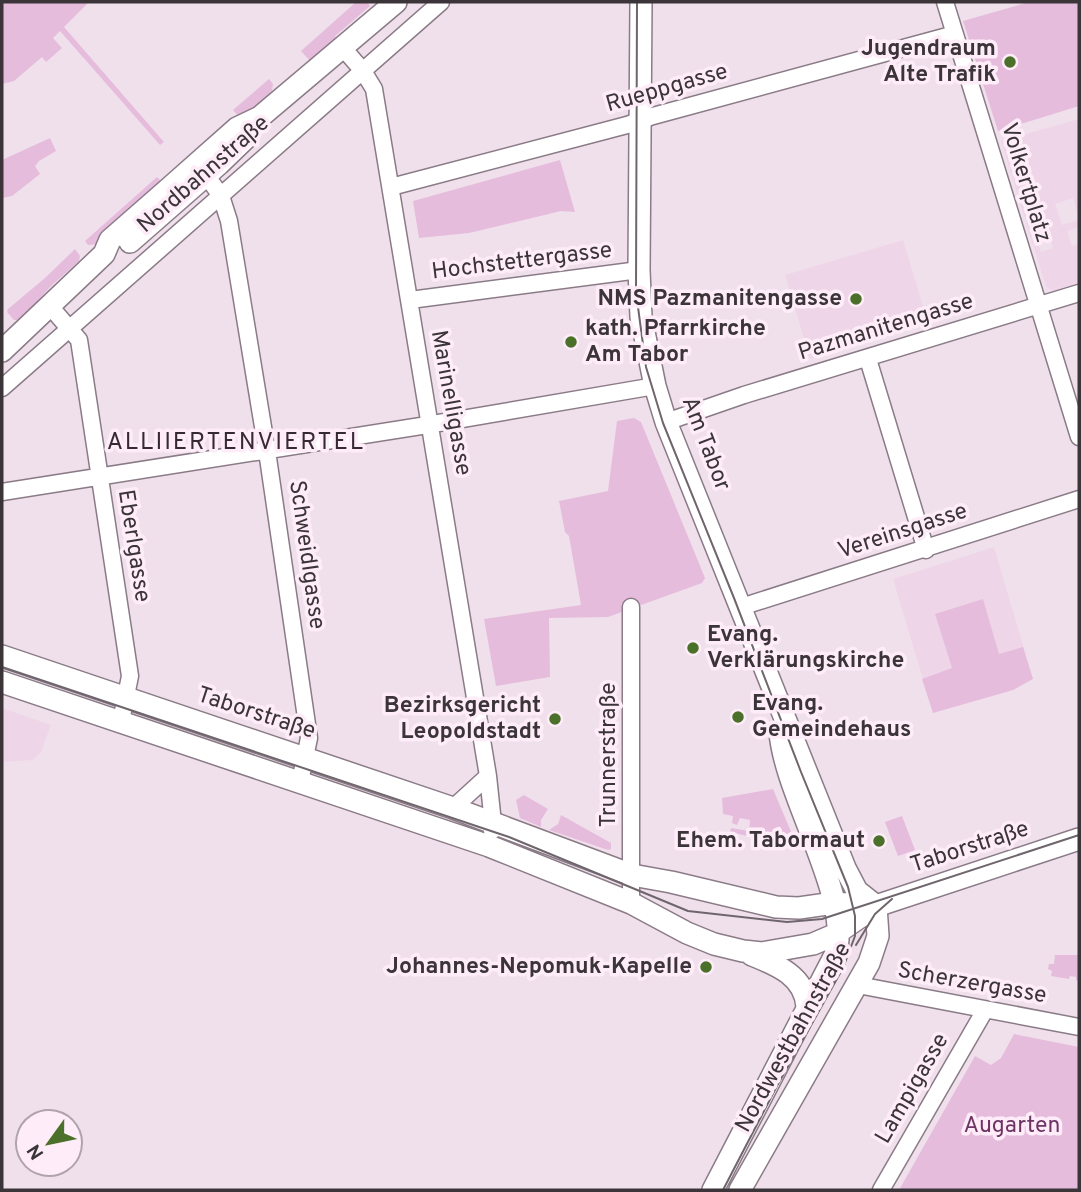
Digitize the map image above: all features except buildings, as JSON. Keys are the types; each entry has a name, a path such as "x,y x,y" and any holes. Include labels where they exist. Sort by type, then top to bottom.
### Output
{"main road":[{"name":"Nordbahnstraße","path":"2,351 104,254 110,240 237,128 260,117 396,2"},
{"name":"Am Tabor","path":"641,2 639,270 641,317 655,386 666,422 845,868 857,891 876,906"},
{"name":"Am Tabor","path":"641,113 651,2"},
{"name":"Nordbahnstraße","path":"104,254 118,252 206,176 244,141 260,117"},
{"name":"Taborstraße","path":"2,656 494,822 632,875 776,908 834,903 876,906"},
{"name":"Taborstraße","path":"2,682 489,846 631,903 687,933 714,944 743,951 762,953 804,947 840,931 876,906 1079,839"},
{"name":"Am Tabor","path":"779,706 781,744 786,769 823,866 834,903"},
{"name":"Nordwestbahnstraße","path":"713,1190 835,955 840,931 834,903"},
{"name":"Nordwestbahnstraße","path":"740,1190 870,963 878,936 876,906"},
{"path":"743,951 766,959 793,976 802,988 807,1007"}],"street":[{"name":"Nordbahnstraße","path":"2,388 441,2"},
{"name":"Volkertplatz","path":"945,2 1079,437"},
{"name":"Rueppgasse","path":"391,187 641,113 653,116 955,34"},
{"name":"Marinelligasse","path":"343,48 374,89 431,424 494,822"},
{"name":"Schweidlgasse","path":"206,176 221,196 229,221 267,451 309,738 300,782"},
{"name":"Hochstettergasse","path":"410,300 639,270"},
{"path":"1039,305 1079,293"},
{"name":"Eberlgasse","path":"49,305 79,340 130,676 121,721"},
{"name":"Pazmanitengasse","path":"666,422 744,395 1039,305"},
{"path":"868,359 926,550"},
{"path":"2,492 655,386"},
{"name":"Vereinsgasse","path":"741,607 1079,499"},
{"name":"Trunnerstraße","path":"631,607 631,903"},
{"path":"453,808 488,776"},
{"path":"489,846 494,822"},
{"name":"Scherzergasse","path":"858,985 1079,1027"},
{"name":"Lampigasse","path":"881,1190 985,1010"}],"shaded area":[{"path":"1079,119 1079,217 1073,198 1055,204 1062,225 1079,220 1079,227 1067,231 1072,246 1079,244 1079,283 1053,291 1046,287 1001,141","holes":["1040,209 1053,248 1041,252 1027,213"]},
{"name":"NMS Pazmanitengasse","path":"903,240 928,323 810,359 785,275"},
{"path":"994,547 1033,679 1013,690 933,713 893,579"},
{"path":"2,708 51,725 41,752 33,760 2,762"}],"green space":[{"path":"2,2 89,2 64,27 164,142 160,145 60,31 53,38 62,48 46,62 42,57 14,81 2,84"},
{"path":"356,2 367,2 370,6 335,36 338,40 310,61 301,51"},
{"path":"1029,2 1079,2 1079,106 998,131 963,21"},
{"path":"269,79 273,84 272,91 241,119 233,110"},
{"path":"50,138 56,151 35,166 40,174 12,196 2,198 2,160"},
{"path":"560,160 575,212 561,211 469,233 419,238 413,201"},
{"path":"157,177 165,185 99,244 88,245 85,241"},
{"path":"75,249 80,256 79,261 50,287 21,320 14,320 7,312 8,309"},
{"path":"634,418 641,422 705,578 702,583 608,617 549,618 550,677 496,686 484,619 581,605 569,536 565,532 559,501 608,491 617,421"},
{"path":"983,599 999,654 1023,647 1033,679 1013,690 933,713 922,679 952,668 935,614"},
{"path":"773,789 795,841 791,846 730,832 731,828 749,831 750,820 740,818 737,825 732,823 733,816 723,814 722,798"},
{"path":"524,795 548,809 541,820 541,827 520,818 516,800"},
{"path":"561,815 611,843 611,849 549,830 558,824"},
{"path":"902,816 915,850 898,856 885,822"},
{"path":"1055,955 1079,955 1079,981 1076,977 1070,976 1069,979 1051,976 1052,971 1048,969 1049,964 1054,964"},
{"name":"Augarten","path":"1014,1034 1079,1047 1079,1190 899,1190 975,1056 991,1065 1001,1058"}],"tram line":[{"path":"637,2 636,292 646,367 663,423 848,887 855,916 855,936 843,968 723,1190"},
{"path":"2,667 509,837 688,911 787,922 822,919 1079,835"},
{"path":"856,945 875,914 892,899"}],"place":[{"name":"Jugendraum Alte Trafik","path":"1010,62"},
{"name":"NMS Pazmanitengasse","path":"856,299"},
{"name":"kath. Pfarrkirche Am Tabor","path":"571,342"},
{"name":"Evang. Verklärungskirche","path":"693,648"},
{"name":"Evang. Gemeindehaus","path":"738,717"},
{"name":"Bezirksgericht Leopoldstadt","path":"555,719"},
{"name":"Ehem. Tabormaut","path":"879,841"},
{"name":"Johannes-Nepomuk-Kapelle","path":"706,967"}],"district":[{"name":"ALLIIERTENVIERTEL","path":"236,443"}]}
